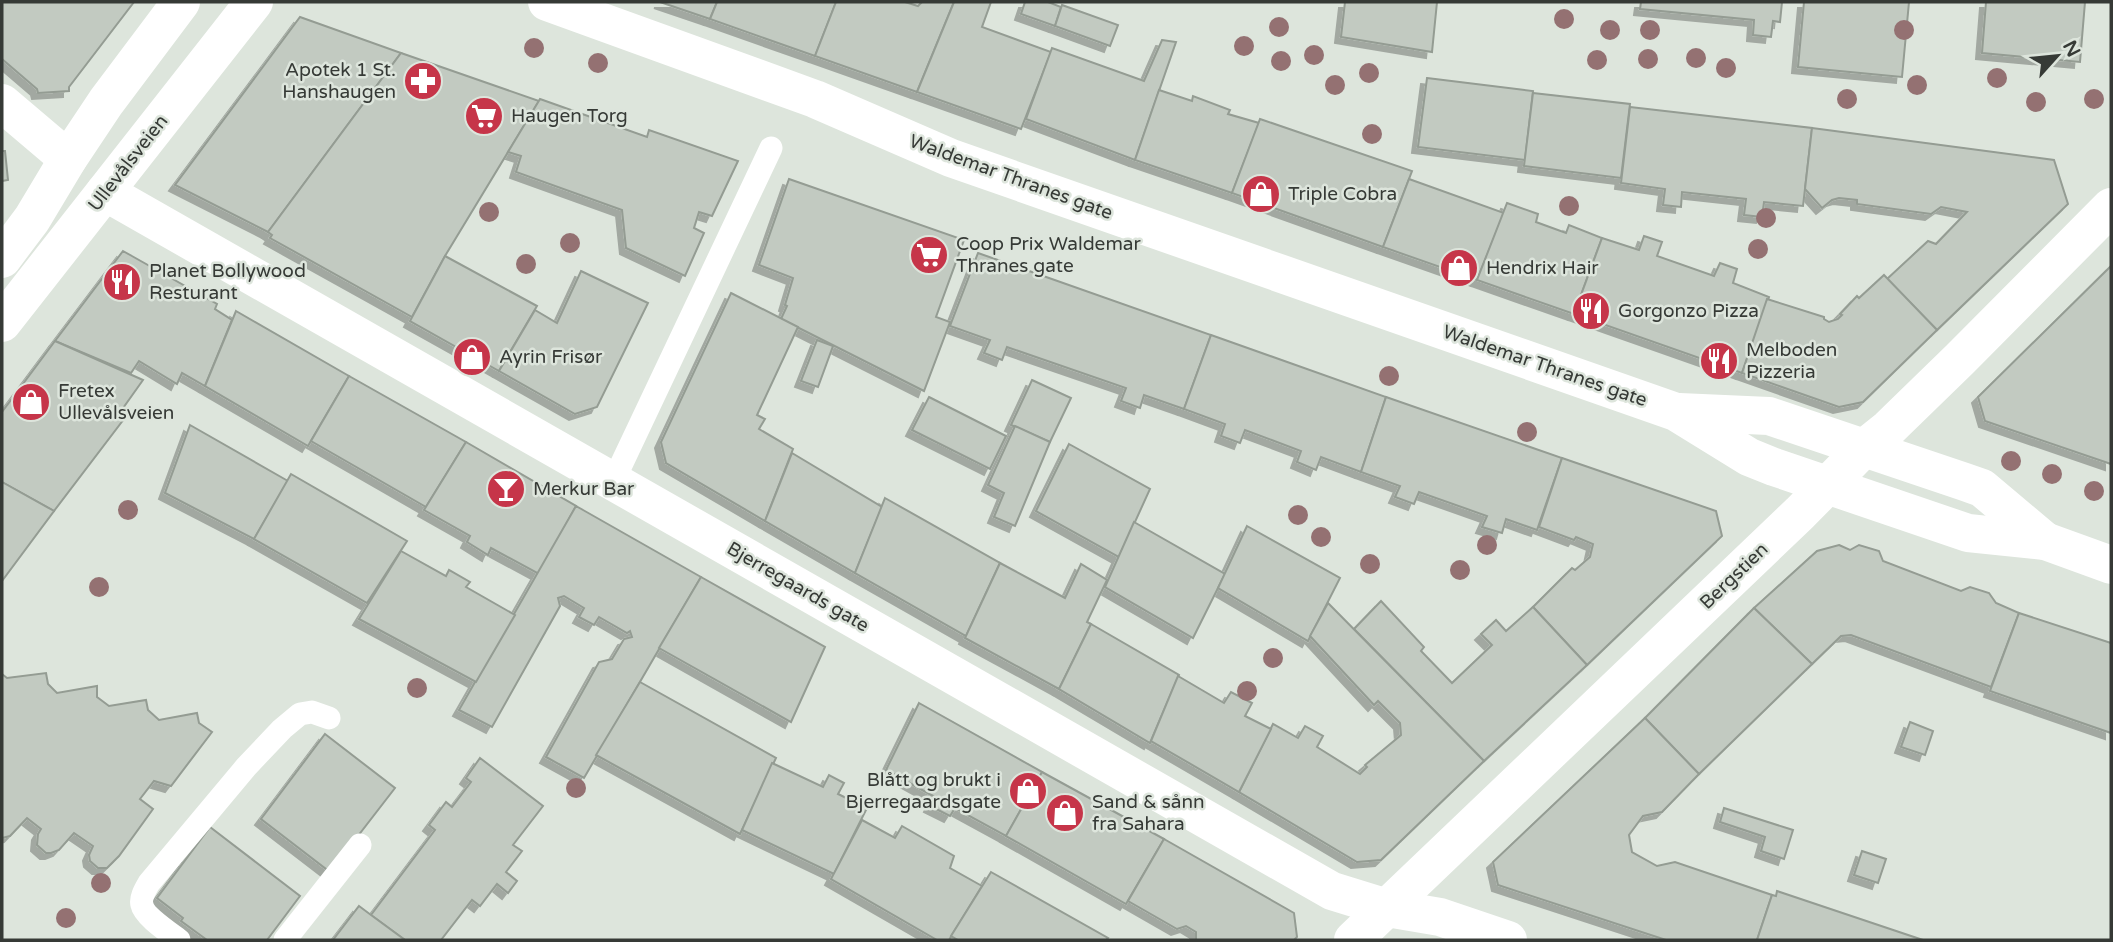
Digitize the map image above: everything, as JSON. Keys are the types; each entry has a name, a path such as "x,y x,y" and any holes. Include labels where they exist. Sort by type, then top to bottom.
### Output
{"street":[{"path":"2,259 32,219 106,102 181,2"},
{"name":"Ullevålsveien","path":"2,323 254,2"},
{"name":"Waldemar Thranes gate","path":"547,2 815,99 951,158 1676,412 1749,457 1968,533 2045,541 2111,565"},
{"path":"2,103 68,159"},
{"name":"Bjerregaards gate","path":"105,192 1332,891 1387,908 1440,917 1508,940"},
{"name":"Bergstien","path":"1353,940 1800,513 1826,484 1916,402 2111,207"},
{"name":"Waldemar Thranes gate","path":"1676,412 1769,415 1982,488 2045,541"}],"lane":[{"path":"613,482 771,148"},
{"path":"179,940 146,912 142,896 149,883 246,767 282,729 300,714 312,712 329,718"},
{"path":"285,940 360,845"}],"building":[{"path":"2,2 134,2 69,87 69,91 38,93 37,89 2,59"},
{"path":"660,2 717,2 710,19"},
{"path":"717,2 836,2 815,56 710,19"},
{"path":"836,2 905,2 918,6 922,2 954,2 917,92 815,56"},
{"path":"954,2 991,2 982,27 1051,52 1021,129 917,92"},
{"path":"1025,2 1048,2 1061,7 1055,26 1021,14"},
{"path":"1345,2 1437,2 1432,52 1341,37"},
{"path":"1641,2 1782,2 1780,22 1773,21 1771,37 1753,35 1754,20 1640,9"},
{"path":"1804,2 1909,2 1902,77 1798,67"},
{"path":"1986,2 2085,2 2080,62 1982,53"},
{"path":"1062,5 1118,25 1110,46 1055,26"},
{"path":"300,17 401,53 268,232 175,185"},
{"path":"1162,40 1176,42 1135,160 1026,119 1052,48 1144,81"},
{"path":"401,53 539,101 445,256 412,317 270,238 272,235 268,232"},
{"path":"1427,78 1533,91 1525,160 1418,147"},
{"path":"1159,90 1192,101 1193,96 1230,110 1228,114 1259,123 1232,193 1135,160"},
{"path":"1533,93 1630,104 1621,178 1524,166"},
{"path":"540,99 647,137 649,130 738,161 712,216 699,212 694,228 704,233 685,276 626,248 622,210 516,172 521,156 508,152"},
{"path":"1630,107 1812,128 1803,206 1764,202 1762,217 1744,215 1746,199 1682,192 1681,207 1663,205 1665,189 1621,183"},
{"path":"1260,119 1412,171 1383,247 1232,193"},
{"path":"1812,128 2054,160 2068,204 1937,330 1887,279 1928,241 1936,244 1967,212 1941,207 1931,214 1857,204 1857,200 1839,198 1822,208 1805,189"},
{"path":"2,151 5,151 8,180 2,181"},
{"path":"789,179 964,240 936,317 950,322 924,391 781,319 787,306 785,305 793,278 759,265"},
{"path":"1409,179 1504,213 1477,280 1383,247"},
{"path":"1507,203 1538,214 1536,222 1566,233 1569,225 1602,238 1574,314 1477,280"},
{"path":"1644,236 1662,242 1657,256 1714,276 1720,263 1737,269 1733,283 1769,297 1742,373 1574,314 1602,238 1639,250"},
{"path":"123,251 217,304 215,309 232,320 205,386 182,373 177,384 139,361 131,373 55,341"},
{"path":"978,253 1211,335 1184,409 1144,395 1140,408 1121,401 1126,388 1007,347 1002,360 984,353 990,340 950,326"},
{"path":"445,256 537,306 499,371 410,321"},
{"path":"2111,266 2111,464 1985,421 1978,397"},
{"path":"581,271 648,303 597,407 575,414 499,371 535,310 557,323"},
{"path":"1884,275 1937,330 1863,402 1839,407 1742,373 1767,299 1824,317 1829,322 1838,319 1857,296 1859,298"},
{"path":"731,293 798,327 757,415 765,419 759,429 793,449 765,521 666,463 661,442"},
{"path":"236,311 349,376 308,446 205,386"},
{"path":"1211,335 1386,397 1361,472 1321,457 1316,470 1297,462 1301,451 1245,430 1240,443 1221,436 1225,424 1184,409"},
{"path":"817,340 833,346 818,387 801,381"},
{"path":"55,341 143,380 121,411 127,415 54,511 2,482 2,412"},
{"path":"349,376 466,442 426,507 311,441"},
{"path":"1032,380 1071,398 1050,442 1011,425"},
{"path":"929,397 1006,436 990,469 912,430"},
{"path":"1386,397 1562,458 1537,530 1506,519 1502,533 1482,527 1487,516 1419,492 1414,504 1395,497 1400,486 1361,472"},
{"path":"190,425 288,481 254,539 165,493"},
{"path":"1015,426 1050,442 1015,526 994,517 1004,493 988,485"},
{"path":"466,442 576,506 539,574 491,548 488,555 467,542 470,536 424,510"},
{"path":"1069,444 1150,489 1119,557 1036,511"},
{"path":"792,453 882,507 855,573 765,521"},
{"path":"1562,458 1716,511 1722,536 1587,665 1533,607 1572,568 1575,570 1590,557 1593,544 1539,527"},
{"path":"291,474 407,541 367,603 254,539"},
{"path":"2,482 54,511 2,581"},
{"path":"885,498 1000,563 966,636 855,573"},
{"path":"576,506 701,577 584,778 546,757 599,662 612,659 624,639 632,637 630,631 627,633 599,617 594,625 579,617 584,608 564,596 558,598 560,606 492,727 459,710"},
{"path":"1134,522 1225,574 1193,638 1105,587"},
{"path":"1247,526 1340,578 1308,641 1218,588"},
{"path":"1839,545 1850,550 1859,545 1879,551 1883,561 1961,591 1970,587 1989,593 1996,603 2019,613 1991,687 1851,635 1841,636 1812,664 1754,608 1817,551"},
{"path":"401,551 446,576 449,570 470,582 466,587 515,615 476,682 359,619"},
{"path":"1000,563 1065,598 1081,564 1107,580 1087,622 1091,624 1059,689 965,638"},
{"path":"701,577 825,647 791,722 659,648"},
{"path":"1381,601 1424,647 1421,651 1452,683 1492,645 1481,634 1496,620 1506,631 1533,607 1587,665 1484,761 1354,629"},
{"path":"1328,603 1484,761 1381,860 1357,862 1239,792 1273,724 1298,738 1305,726 1323,736 1317,747 1360,774 1367,767 1365,765 1401,735 1400,723 1378,701 1374,705 1310,636"},
{"path":"1754,608 1812,664 1699,774 1645,718"},
{"path":"2019,613 2111,643 2111,733 1990,691"},
{"path":"1091,624 1179,675 1150,743 1059,689"},
{"path":"46,673 48,684 57,693 97,686 97,697 109,706 146,700 148,710 159,720 197,713 199,723 212,732 171,786 154,781 140,799 153,809 107,868 98,868 90,861 89,855 93,846 74,833 59,850 46,853 37,845 41,829 27,818 10,836 2,838 2,674 7,678"},
{"path":"1178,676 1224,703 1231,692 1252,703 1245,716 1271,729 1239,792 1151,741"},
{"path":"640,682 776,758 740,834 596,755"},
{"path":"919,703 1042,772 1006,836 955,808 950,816 930,806 935,797 886,770"},
{"path":"1645,718 1699,774 1662,812 1643,816 1629,835 1632,852 1657,866 1675,862 1772,895 1757,940 1666,940 1498,885 1493,862"},
{"path":"1910,722 1933,731 1925,755 1901,747"},
{"path":"325,734 395,788 330,872 261,819"},
{"path":"480,758 543,806 513,845 522,851 506,872 517,881 508,893 497,884 480,906 472,900 441,940 405,940 371,915 435,830 429,825 446,802 452,807 471,782 466,778"},
{"path":"772,763 823,787 829,775 844,783 838,794 867,808 834,874 742,830"},
{"path":"1042,772 1164,839 1126,904 1006,836"},
{"path":"1724,808 1793,830 1784,859 1761,851 1765,837 1720,822"},
{"path":"862,820 895,838 902,826 954,856 950,868 982,886 949,940 937,940 831,879"},
{"path":"210,827 300,896 267,940 207,940 181,921 183,918 157,898"},
{"path":"1164,839 1294,913 1297,937 1294,940 1196,940 1196,932 1186,926 1177,929 1128,901"},
{"path":"1862,851 1886,859 1878,883 1854,875"},
{"path":"991,872 1108,938 958,940 951,936"},
{"path":"1777,891 1923,940 1757,940 1772,895 1776,896"},
{"path":"359,906 371,915 405,940 333,940"}],"place":[{"name":"Apotek 1 St. Hanshaugen","path":"423,81"},
{"name":"Haugen Torg","path":"484,116"},
{"name":"Triple Cobra","path":"1261,194"},
{"name":"Coop Prix Waldemar Thranes gate","path":"929,255"},
{"name":"Hendrix Hair","path":"1459,268"},
{"name":"Planet Bollywood Resturant","path":"122,282"},
{"name":"Gorgonzo Pizza","path":"1591,311"},
{"name":"Ayrin Frisør","path":"472,357"},
{"name":"Melboden Pizzeria","path":"1719,361"},
{"name":"Fretex Ullevålsveien","path":"31,402"},
{"name":"Merkur Bar","path":"506,489"},
{"name":"Blått og brukt i Bjerregaardsgate","path":"1028,791"},
{"name":"Sand & sånn fra Sahara","path":"1065,813"}]}
